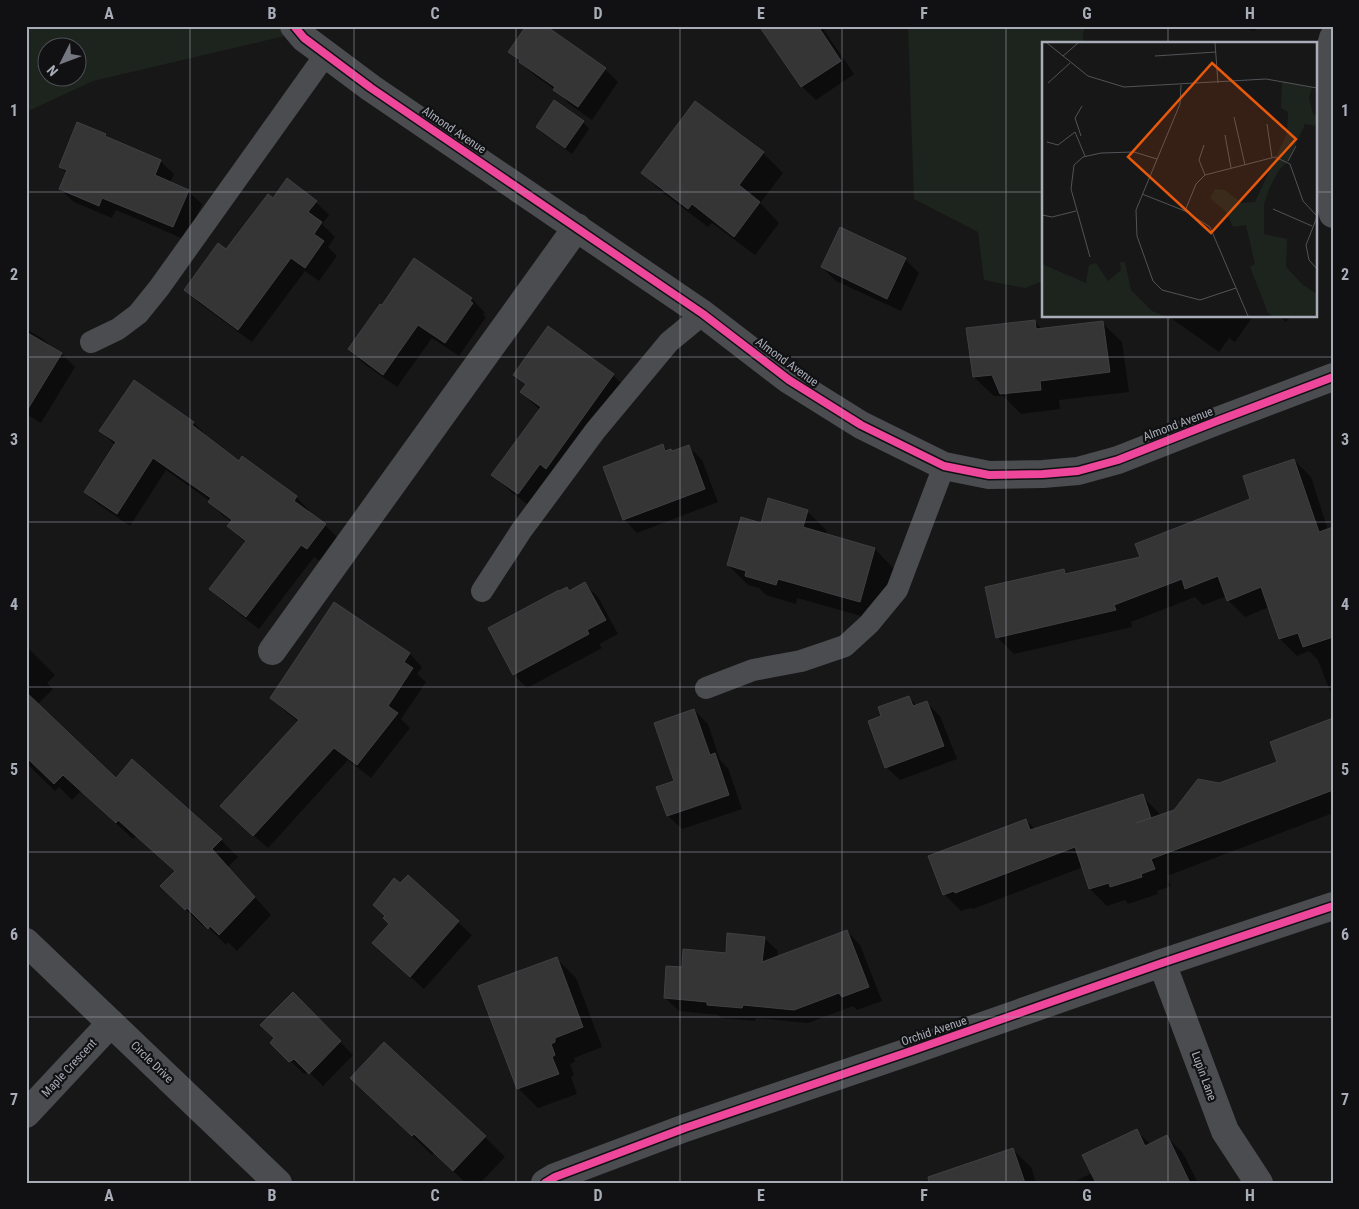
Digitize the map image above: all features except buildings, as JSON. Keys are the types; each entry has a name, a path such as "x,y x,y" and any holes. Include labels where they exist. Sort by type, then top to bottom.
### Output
{"street":[{"name":"Almond Avenue","path":"294,26 304,38 371,88 703,314 789,380 861,425 944,466 989,475 1078,471 1118,460 1333,378"},
{"path":"1333,38 1327,57 1321,118 1326,185 1333,214"},
{"path":"272,651 577,227"},
{"name":"Orchid Avenue","path":"545,1183 555,1177 685,1128 912,1051 1162,962 1333,906"},
{"name":"Circle Drive","path":"26,942 278,1183"},
{"name":"Lupin Lane","path":"1162,962 1225,1131 1258,1183"},
{"name":"Maple Crescent","path":"26,1114 111,1023"}],"lane":[{"path":"92,342 118,329 138,314 149,301 326,54"},
{"path":"482,591 521,531 595,431 669,342 703,314"},
{"path":"706,688 753,670 801,660 845,646 869,624 897,590 944,466"}],"shaded area":[{"path":"26,26 328,26 88,83 88,38 38,38 38,88 78,88 26,112"},
{"path":"908,26 1086,26 1083,33 1083,42 1042,42 1042,281 1025,288 984,280 978,232 914,199"}],"cycle path":[{"path":"294,26 304,38 371,88 703,314 789,380 861,425 944,466 989,475 1078,471 1118,460 1333,377"},
{"path":"545,1183 555,1177 685,1128 1333,906"}]}
